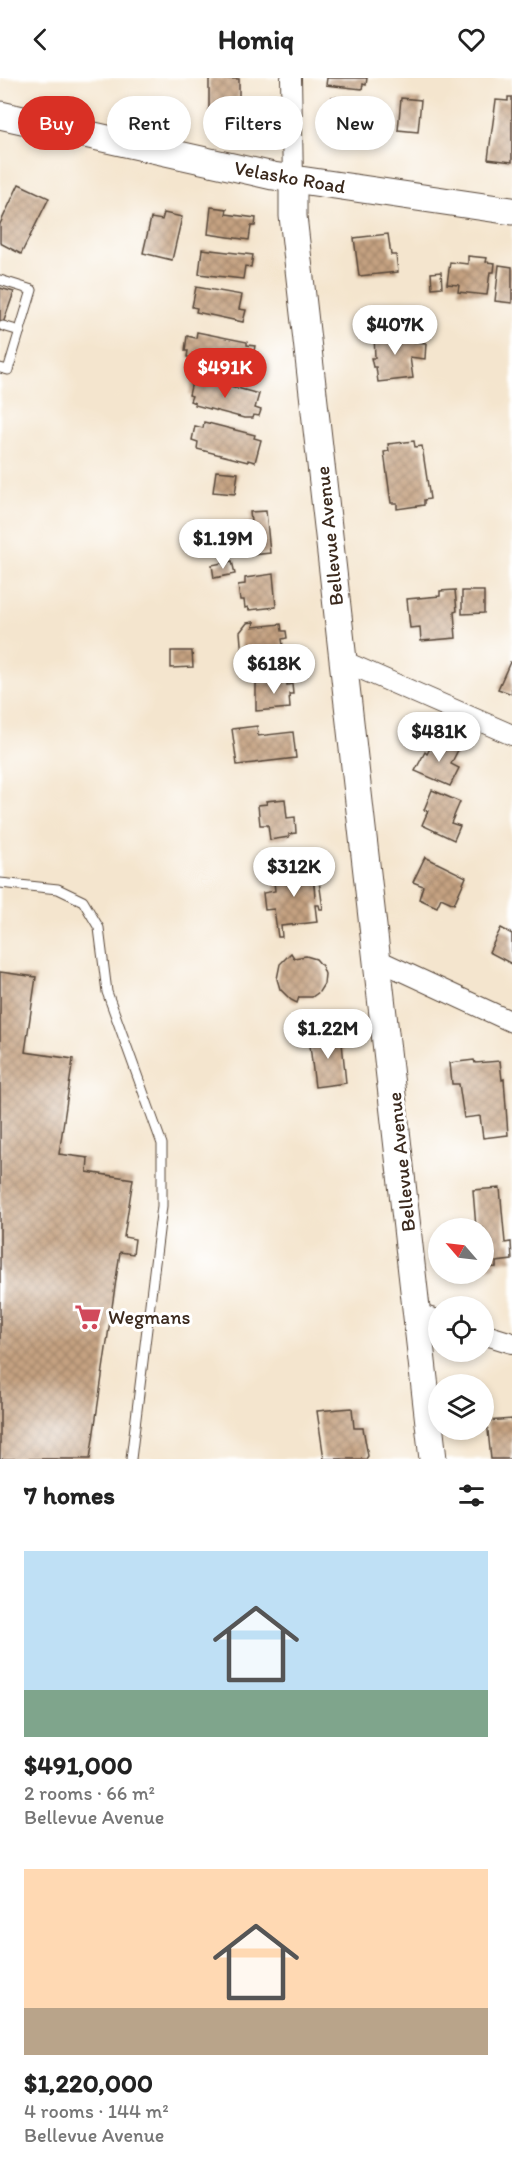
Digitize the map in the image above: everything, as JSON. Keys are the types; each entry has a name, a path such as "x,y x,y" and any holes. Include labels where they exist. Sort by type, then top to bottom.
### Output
{"street":[{"name":"Bellevue Avenue","path":"291,78 293,216 378,960 428,1317"},
{"name":"Velasko Road","path":"0,115 293,179 512,211"},
{"path":"343,661 512,735"},
{"path":"378,960 512,1022"},
{"path":"494,1337 512,1343"},
{"name":"Bellevue Avenue","path":"430,1362 433,1459"}],"lane":[{"path":"0,280 32,291 8,370 0,368"},
{"path":"3,326 20,331"},
{"path":"0,883 58,889 83,901 99,928 107,993 162,1144 162,1206 131,1459"}],"building":[{"path":"211,78 239,79 239,96 209,96"},
{"path":"327,78 367,78 366,85 363,84 362,89 326,85"},
{"path":"508,97 512,97 512,162 488,159 496,100 508,101"},
{"path":"401,98 421,100 418,132 398,130"},
{"path":"19,184 49,198 21,254 0,243 0,224"},
{"path":"211,207 227,209 226,214 256,218 255,226 251,226 249,240 208,234"},
{"path":"164,213 182,217 172,260 143,253 151,218 162,220"},
{"path":"388,234 391,255 396,255 398,272 359,276 354,238"},
{"path":"202,249 253,255 251,267 245,266 243,279 199,274"},
{"path":"468,256 487,258 486,262 495,263 494,272 490,272 487,295 458,292 459,285 447,284 450,262 468,264"},
{"path":"499,265 512,267 512,303 495,301"},
{"path":"441,272 442,287 432,288 431,273"},
{"path":"196,287 242,295 239,309 246,310 243,322 196,312 197,308 192,307"},
{"path":"0,288 14,292 0,332"},
{"path":"400,330 402,341 426,343 425,359 410,357 413,378 378,382 376,367 373,367 371,358 375,358 374,334"},
{"path":"197,332 247,342 247,345 255,346 250,371 187,357 188,351 185,351 187,336 196,338"},
{"path":"201,378 259,394 255,408 261,410 259,416 244,418 195,405 190,401 192,396 189,395 192,382 200,384"},
{"path":"204,422 255,435 254,438 261,440 255,462 197,449 198,442 192,440 195,426 203,428"},
{"path":"414,441 415,447 422,446 430,499 424,500 424,505 397,509 397,503 391,503 384,452 389,451 388,444"},
{"path":"216,471 238,473 235,494 213,492"},
{"path":"266,511 270,553 241,556 237,545 240,545 238,523 251,522 250,512"},
{"path":"232,561 235,574 214,578 212,565"},
{"path":"273,574 276,607 249,610 248,607 245,608 244,600 240,600 238,585 245,584 245,578"},
{"path":"455,590 456,638 421,641 420,627 410,628 407,599 440,596 440,591"},
{"path":"462,591 484,591 484,613 462,614"},
{"path":"254,622 253,627 281,624 282,631 286,631 287,638 282,639 284,652 242,656 240,632 247,623"},
{"path":"171,651 192,651 193,667 171,668"},
{"path":"510,662 512,663 512,694 498,689"},
{"path":"286,676 287,685 292,684 293,694 289,694 290,708 256,711 256,684 273,682 273,678"},
{"path":"257,726 258,736 293,732 296,758 237,765 232,729"},
{"path":"435,739 458,750 451,764 459,768 450,786 415,771"},
{"path":"432,790 460,802 451,823 460,826 454,840 422,825 428,811 424,810"},
{"path":"285,799 287,818 295,817 296,833 289,834 289,837 270,840 268,825 260,825 258,805 267,804 266,801"},
{"path":"425,857 466,877 454,904 441,898 437,907 419,899 423,886 413,882"},
{"path":"312,868 315,897 314,883 319,881 323,909 315,905 317,922 281,926 282,937 278,937 274,909 265,910 263,893 275,891 273,872"},
{"path":"501,928 512,934 512,964 489,952"},
{"path":"291,953 294,958 306,956 316,959 325,974 324,984 319,992 312,997 299,997 297,1003 280,989 277,979 280,964"},
{"path":"0,972 36,977 25,1052 73,1059 59,1154 88,1158 87,1172 133,1179 124,1237 135,1239 133,1254 120,1252 90,1459 0,1459"},
{"path":"341,1033 346,1083 315,1087 309,1037"},
{"path":"474,1060 475,1063 500,1061 502,1080 504,1079 508,1135 483,1138 480,1116 464,1118 459,1084 452,1084 450,1063"},
{"path":"500,1188 505,1243 511,1242 512,1260 496,1262 496,1267 494,1267 494,1218 475,1218 473,1190"},
{"path":"352,1408 354,1428 363,1428 368,1456 366,1459 324,1459 317,1411"},
{"path":"512,1419 512,1459 491,1459 489,1440 494,1440 494,1420"}],"place":[{"name":"Wegmans","path":"88,1317"}]}
